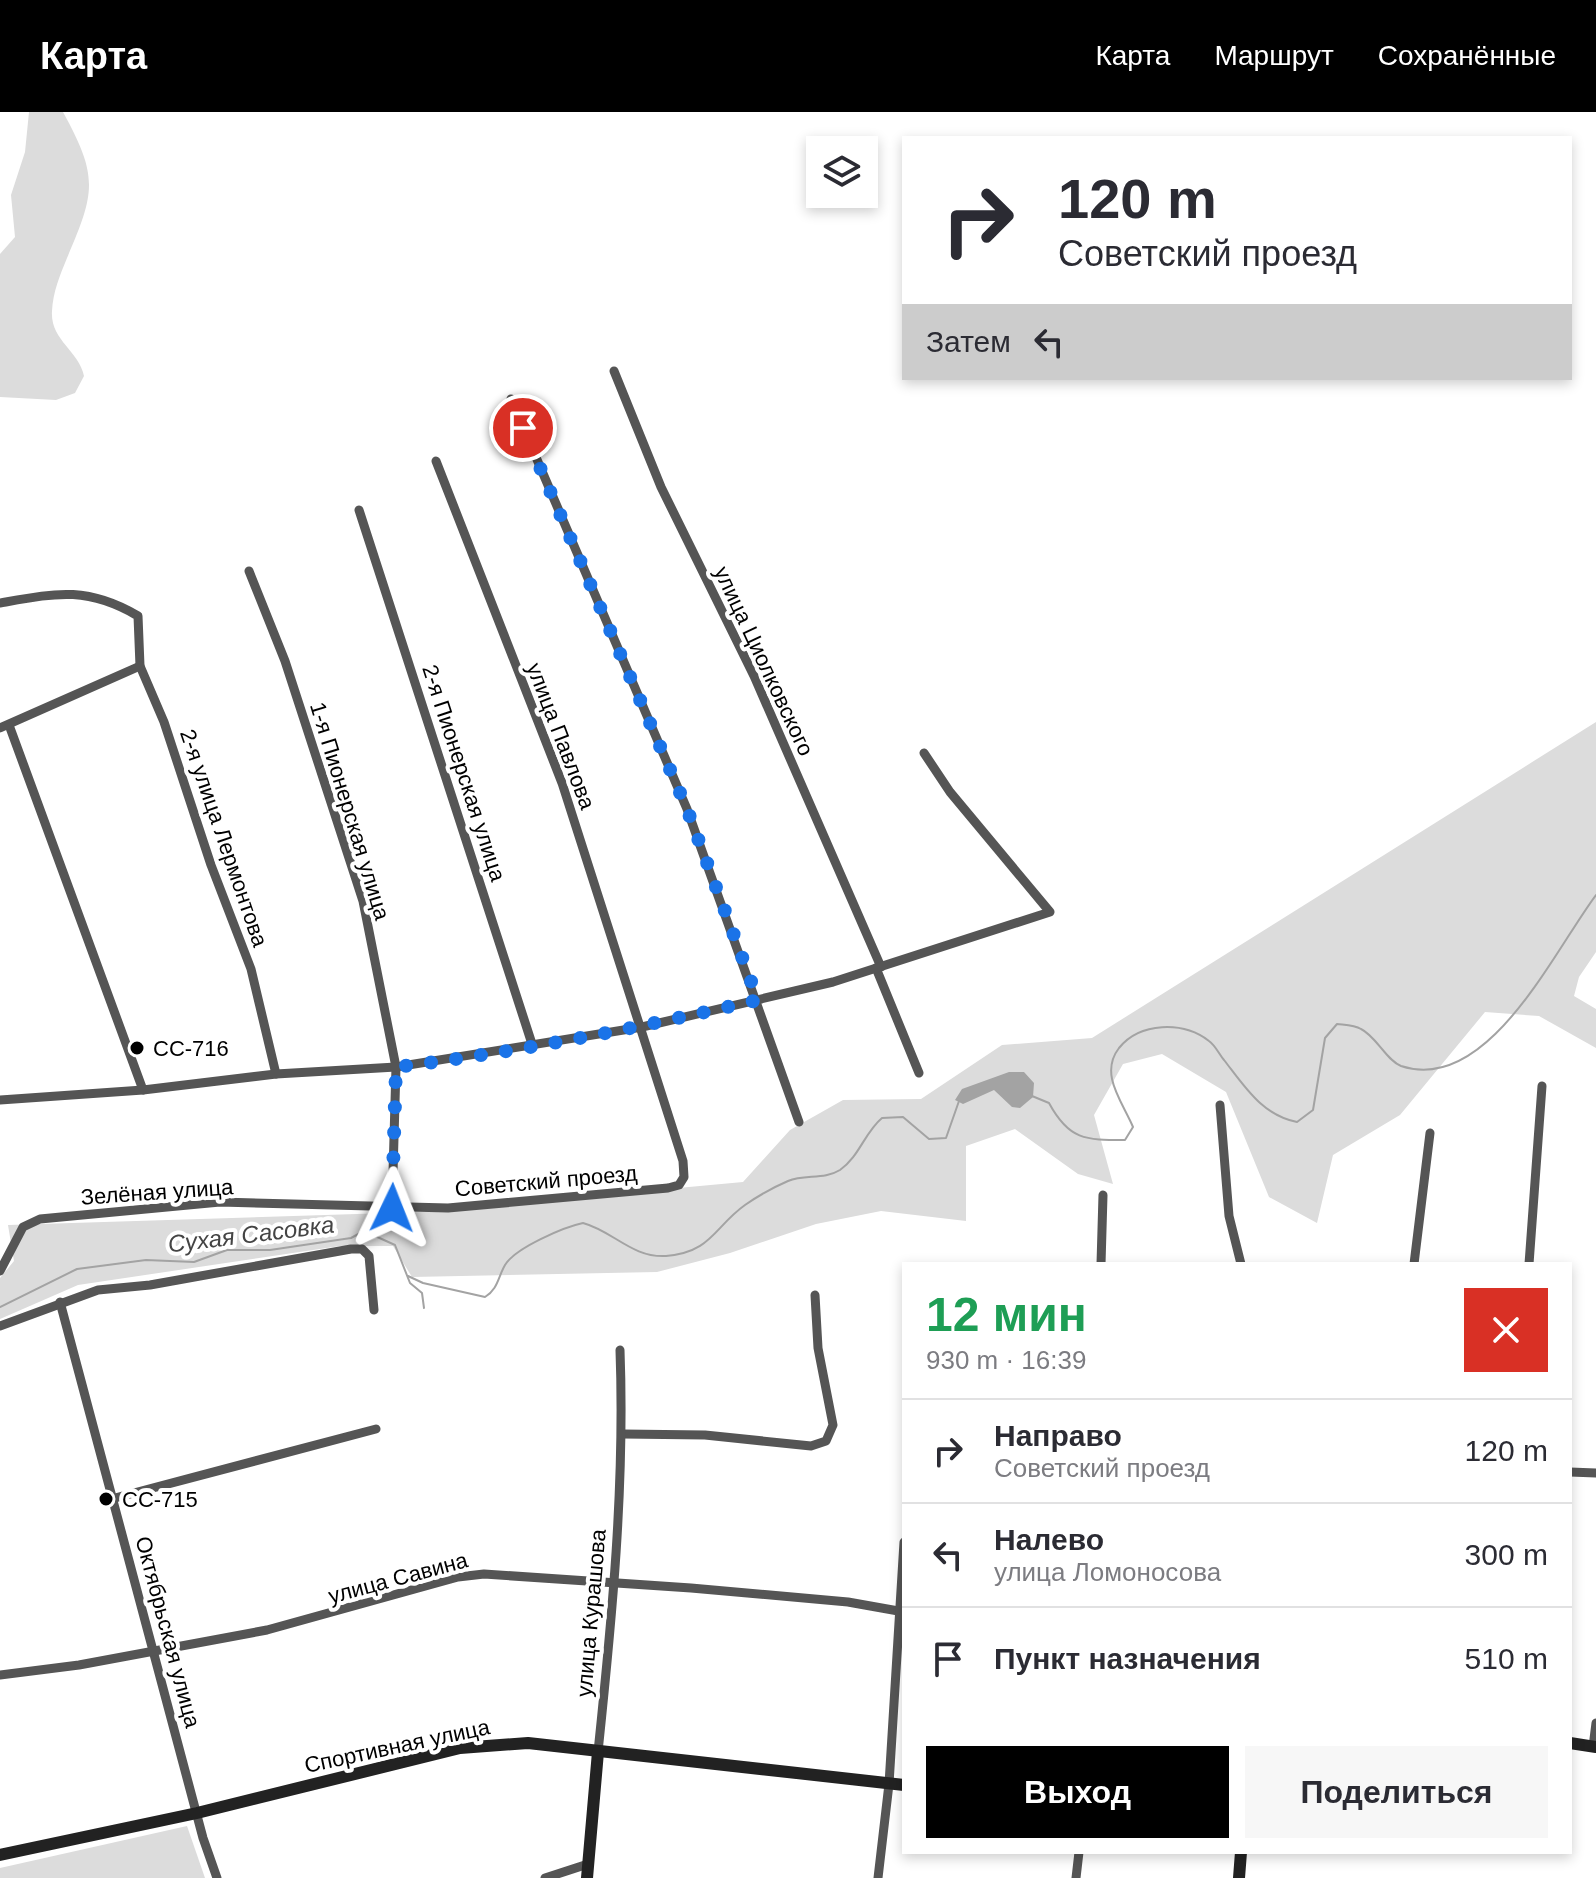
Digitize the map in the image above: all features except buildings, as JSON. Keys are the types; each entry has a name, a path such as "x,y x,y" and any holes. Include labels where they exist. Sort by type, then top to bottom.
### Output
{"street":[{"name":"улица Циолковского","path":"614,371 661,487 754,676 878,968 919,1073"},
{"path":"511,399 687,809 758,1000 799,1122"},
{"name":"улица Павлова","path":"436,461 562,783 642,1027"},
{"name":"2-я Пионерская улица","path":"359,510 533,1047"},
{"name":"1-я Пионерская улица","path":"249,571 285,661 358,887 396,1067"},
{"name":"2-я улица Лермонтова","path":"0,603 79,595 107,597 138,616 140,666 164,722 211,865 251,969 276,1074"},
{"path":"140,666 5,727 143,1090"},
{"path":"0,1100 143,1090 276,1074 396,1067 533,1047 642,1027 758,1000 878,968 1050,912 950,792 924,753"},
{"name":"Советский проезд","path":"392,1208 478,1206 679,1185 684,1177 683,1161 642,1027"},
{"path":"392,1208 396,1067"},
{"path":"1529,1262 1542,1086"},
{"path":"1220,1105 1229,1216 1240,1262"},
{"path":"1414,1262 1430,1133"},
{"path":"1101,1262 1103,1195"},
{"name":"Зелёная улица","path":"0,1271 23,1227 40,1219 220,1202 276,1206 326,1202 392,1208"},
{"path":"0,1326 98,1290 150,1285 362,1249 369,1256 374,1310"},
{"path":"623,1434 705,1435 811,1446 826,1441 833,1425 818,1348 815,1295"},
{"name":"Октябрьская улица","path":"60,1302 217,1878"},
{"name":"улица Курашова","path":"587,1878 615,1584 623,1434 620,1350"},
{"path":"115,1498 376,1429"},
{"path":"1572,1472 1596,1473"},
{"name":"улица Савина","path":"0,1675 281,1626 458,1577 511,1575 848,1602 902,1612"},
{"path":"878,1878 889,1784 902,1612"},
{"path":"1572,1743 1595,1747 1596,1723"},
{"name":"Спортивная улица","path":"0,1855 197,1813 460,1748 528,1743 902,1785"},
{"path":"1076,1878 1079,1854"},
{"path":"1239,1878 1241,1854"},
{"path":"545,1878 588,1864"}],"shaded area":[{"path":"29,112 63,112 82,152 89,184 84,216 57,284 52,311 55,330 77,359 84,376 75,393 56,400 0,397 0,254 15,237 11,195 25,152"},
{"path":"1596,722 1596,952 1579,977 1574,996 1596,1009 1596,1048 1539,1016 1485,1012 1400,1115 1333,1155 1317,1223 1269,1197 1226,1092 1162,1054 1123,1064 1094,1115 1113,1184 1078,1174 1015,1129 966,1146 966,1221 881,1211 816,1224 730,1253 657,1272 412,1277 393,1246 340,1246 78,1285 0,1319 0,1278 14,1261 8,1225 420,1212 743,1182 790,1130 843,1100 921,1099 1002,1045 1092,1038"},
{"path":"1009,1072 1024,1072 1034,1083 1033,1097 1020,1108 1012,1107 994,1090 963,1104 955,1100 962,1089"},
{"path":"187,1826 205,1878 0,1878 0,1868"}],"waterway":[{"name":"Сухая Сасовка","path":"1032,1096 1049,1103 1071,1131 1089,1138 1125,1140 1133,1127 1114,1088 1113,1058 1119,1048 1138,1033 1162,1027 1175,1028 1199,1034 1209,1041 1255,1098 1274,1113 1297,1122 1313,1110 1325,1038 1337,1024 1366,1032 1401,1066 1433,1069 1462,1059 1490,1039 1516,1012 1596,895"},
{"name":"Сухая Сасовка","path":"408,1276 423,1283 485,1297 495,1287 510,1258 529,1245 583,1223 643,1253 681,1254 703,1244 735,1213 772,1189 794,1179 828,1175 840,1170 882,1118 903,1117 929,1139 946,1138 959,1101"},
{"name":"Сухая Сасовка","path":"0,1307 77,1269 146,1260 194,1262 227,1250 270,1250 351,1238 364,1231 395,1245 410,1283 422,1293 424,1308"}],"place":[{"name":"СС-716","path":"137,1048"},
{"name":"СС-715","path":"106,1499"}],"route":[{"path":"392,1208 396,1067 473,1057 642,1027 758,1000 687,809 523,428"}]}
